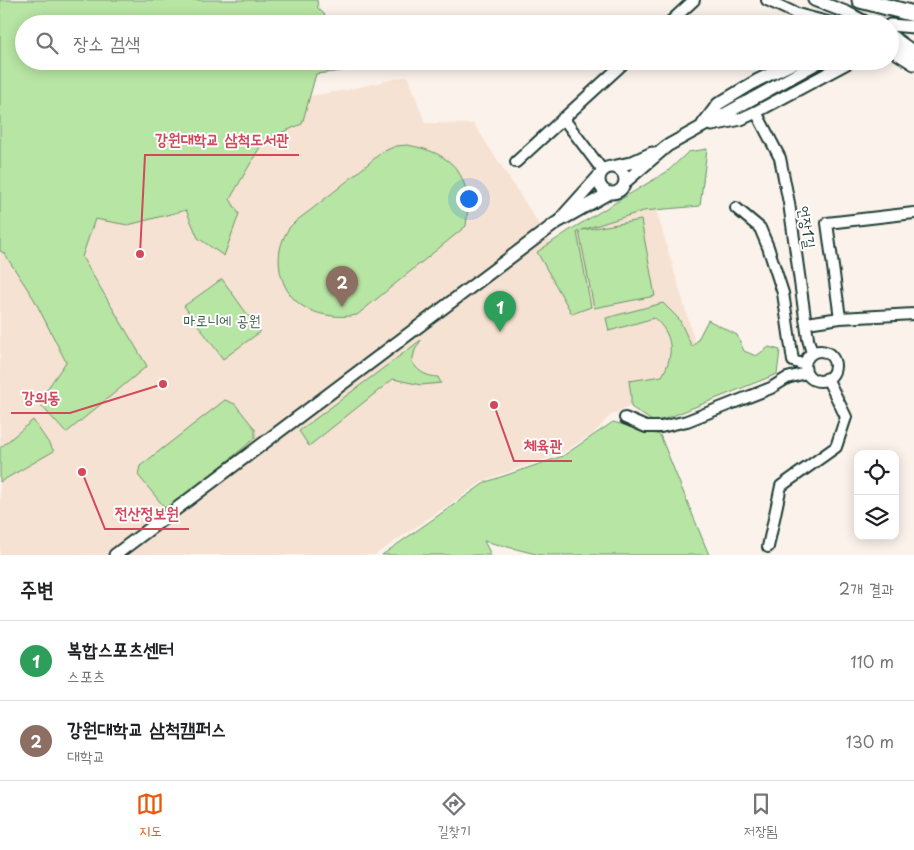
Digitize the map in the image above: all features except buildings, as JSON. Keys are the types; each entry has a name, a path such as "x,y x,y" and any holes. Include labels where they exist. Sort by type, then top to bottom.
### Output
{"main road":[{"path":"860,0 914,14"},
{"path":"900,0 914,4"}],"street":[{"path":"678,15 694,0"},
{"path":"767,0 799,15"},
{"path":"814,0 852,15"},
{"path":"899,25 914,26"},
{"path":"899,42 914,52"},
{"path":"899,55 914,64"},
{"path":"516,162 616,70"},
{"path":"698,129 718,104 758,80 779,70"},
{"path":"556,223 605,172 667,146 805,70"},
{"path":"698,129 741,119 834,70"},
{"name":"언장1길","path":"756,112 780,158 789,203 808,339 812,353"},
{"path":"563,118 605,172"},
{"path":"115,555 268,442 556,223 609,193 617,192 625,182 667,146"},
{"path":"609,193 599,185 605,172 617,168 623,174 625,182"},
{"path":"736,208 760,228 783,293 793,361 806,369"},
{"path":"840,318 827,223 914,214"},
{"path":"807,323 840,318 914,314"},
{"path":"824,351 832,358 834,369 827,378 817,380 811,378 806,369 806,359 812,353 824,351"},
{"path":"625,418 646,427 661,427 687,421 771,388 786,378 806,369"},
{"path":"768,547 781,486 836,447 846,417 827,378"}],"shaded area":[{"path":"408,76 425,123 474,124 554,247 648,182 702,366 610,416 593,434 562,453 485,480 375,555 0,555 0,149 346,90"}],"green space":[{"path":"0,0 317,0 318,8 325,15 15,15 15,70 342,70 316,74 302,124 264,140 230,199 239,214 224,256 198,238 186,210 128,225 95,219 82,257 147,366 66,433 38,402 66,362 34,299 4,253 0,251"},
{"path":"407,145 438,154 458,170 467,194 466,226 357,315 332,316 315,312 299,304 287,290 280,273 279,254 281,244 290,227 382,152 396,146"},
{"path":"707,149 700,206 643,211 582,230 641,220 655,296 594,308 579,231 577,232 591,307 572,314 537,252 668,171 688,152"},
{"name":"마로니에 공원","path":"222,279 260,332 223,359 184,306"},
{"path":"663,303 679,319 692,347 708,320 737,335 744,351 756,356 769,347 780,350 777,374 665,419 652,421 631,407 629,381 662,376 669,360 670,352 670,345 665,331 654,318 609,331 606,318"},
{"path":"421,340 415,350 412,362 423,373 438,377 441,383 421,385 393,379 309,446 299,431"},
{"path":"225,400 235,404 255,429 255,438 174,506 165,508 138,475 140,466"},
{"path":"33,420 54,451 0,482 0,448"},
{"path":"613,422 660,435 709,555 540,555 484,541 491,555 382,555 486,482 563,456"}],"tunnel":[{"path":"891,15 903,0"}],"place":[{"name":"강원대학교 삼척도서관","path":"140,254"},
{"name":"강원대학교 삼척캠퍼스","path":"342,307"},
{"name":"복합스포츠센터","path":"500,332"},
{"name":"강의동","path":"163,384"},
{"name":"체육관","path":"494,405"},
{"name":"전산정보원","path":"82,472"}]}
